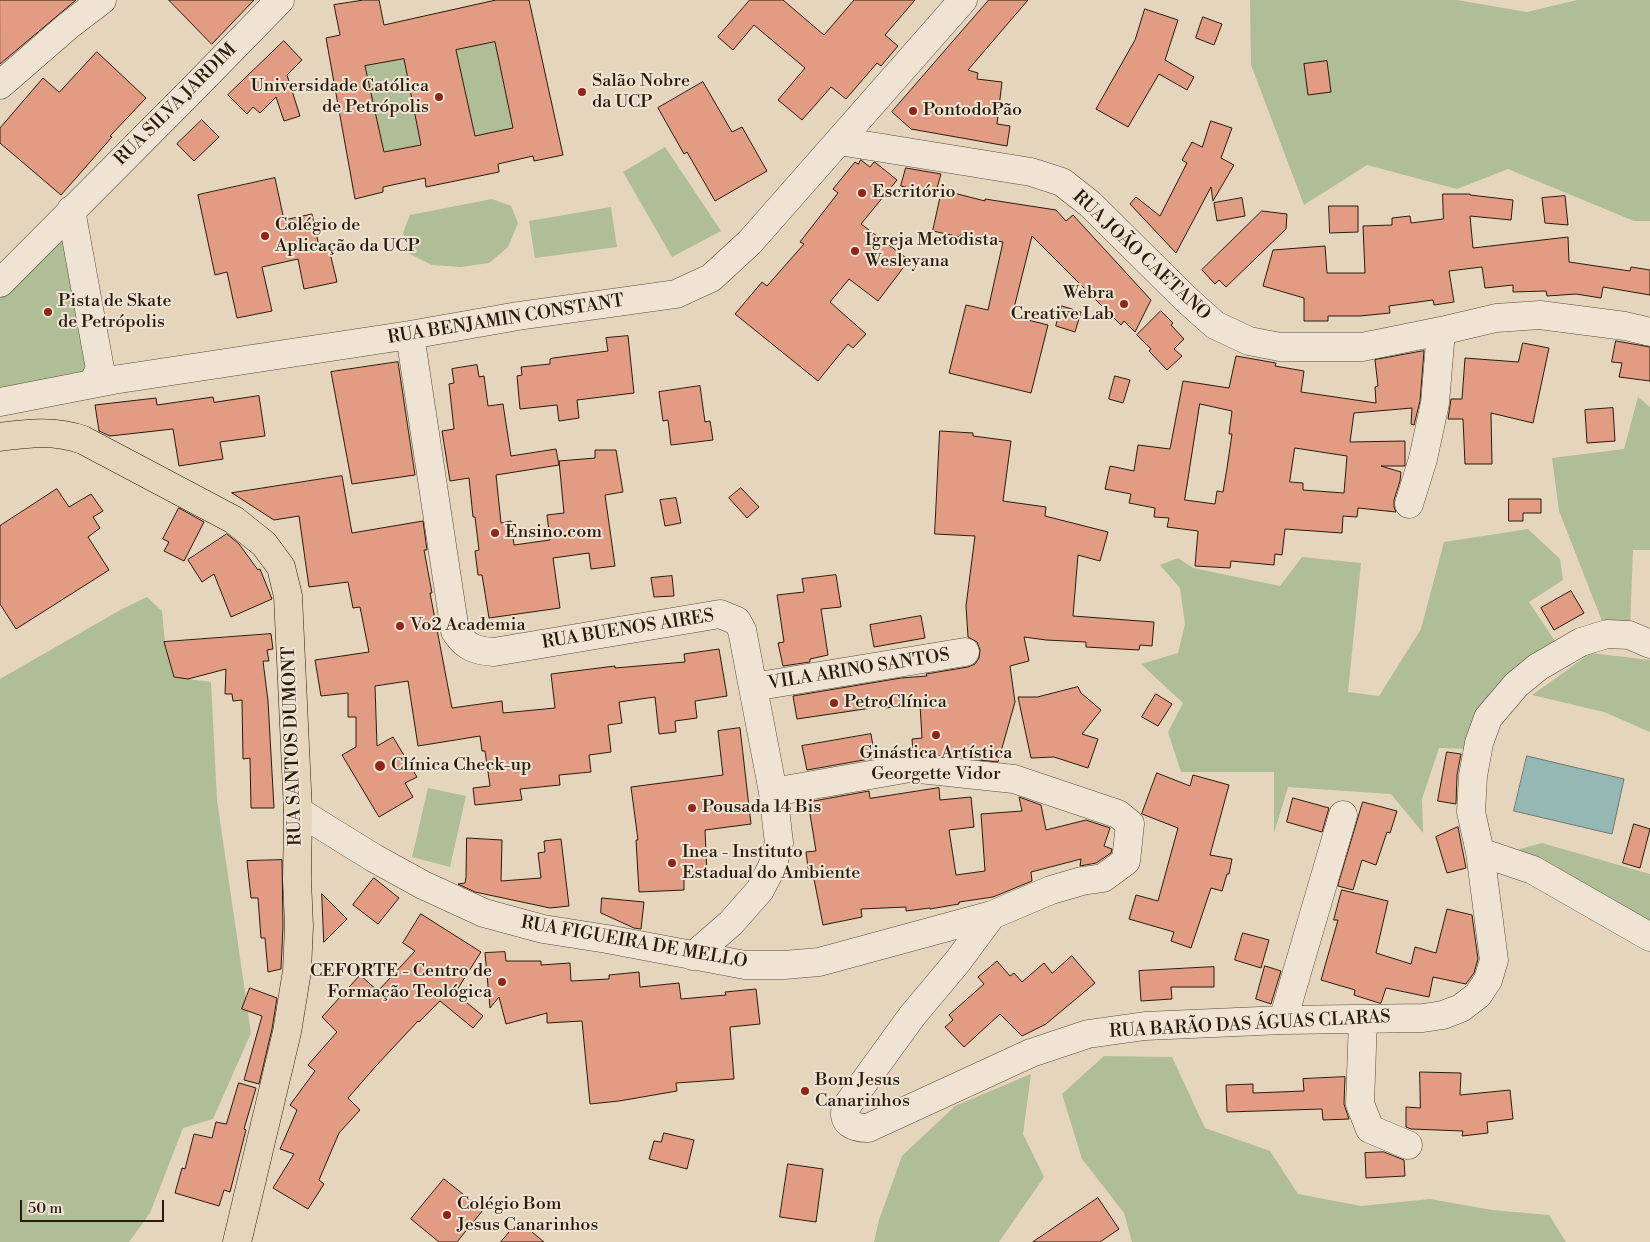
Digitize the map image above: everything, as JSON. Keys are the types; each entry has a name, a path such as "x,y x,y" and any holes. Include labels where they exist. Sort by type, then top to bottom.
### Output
{"main road":[{"name":"RUA SANTOS DUMONT","path":"0,437 49,432 68,434 83,440 234,520 264,544 281,567 288,596 298,811 297,880 299,926 297,970 287,1032 237,1242"}],"street":[{"path":"0,85 68,26 102,0"},
{"name":"RUA SILVA JARDIM","path":"0,283 280,0"},
{"name":"RUA BENJAMIN CONSTANT","path":"0,402 101,378 676,294 711,278 750,242 962,0"},
{"name":"RUA JOÃO CAETANO","path":"839,141 1031,172 1062,182 1090,204 1186,300 1215,325 1249,341 1280,347 1362,346 1496,318 1540,315 1625,326 1650,332"},
{"path":"71,210 101,378"},
{"path":"1408,504 1423,459 1435,403 1441,331"},
{"name":"RUA BUENOS AIRES","path":"410,334 455,631 460,640 470,648 481,652 494,652 720,614 737,621 742,630 773,792 779,843 772,867 760,890 731,923 693,956"},
{"name":"RUA BARÃO DAS ÁGUAS CLARAS","path":"992,915 958,961 912,1016 846,1107 845,1117 848,1124 855,1127 868,1128 1031,1053 1088,1034 1145,1026 1283,1020 1423,1018 1443,1015 1461,1008 1478,995 1488,980 1494,960 1480,852 1472,812 1474,776 1479,743 1488,718 1516,685 1538,667 1581,642 1607,634 1629,636 1650,644"},
{"name":"VILA ARINO SANTOS","path":"753,687 965,652"},
{"name":"RUA FIGUEIRA DE MELLO","path":"298,811 374,858 424,885 484,913 543,929 745,965 784,966 819,962 992,915 1051,890 1082,881 1103,878 1126,861 1130,824 1118,814 1014,779 910,768 773,792"},
{"path":"1283,1020 1343,815"},
{"path":"1480,852 1533,870 1650,937"},
{"path":"1363,1019 1360,1104 1370,1129 1408,1145"}],"green space":[{"path":"1250,0 1457,0 1527,12 1577,0 1650,0 1650,221 1634,221 1508,169 1457,189 1367,165 1304,205 1251,65"},
{"path":"495,42 513,128 475,136 456,50"},
{"path":"404,59 421,145 384,152 365,66"},
{"path":"665,147 721,231 672,257 623,172"},
{"path":"492,199 511,206 518,223 508,247 489,263 461,267 432,265 410,254 403,233 410,215"},
{"path":"611,207 617,247 535,258 529,221"},
{"path":"68,224 92,370 0,388 0,295"},
{"path":"1638,397 1650,407 1650,550 1633,550 1630,627 1604,626 1559,511 1552,458 1624,449"},
{"path":"1528,529 1560,559 1563,580 1529,602 1557,644 1469,749 1439,748 1422,799 1423,833 1391,794 1288,787 1274,833 1274,772 1181,772 1168,732 1183,703 1141,664 1178,653 1185,624 1180,588 1160,565 1178,558 1193,568 1280,586 1302,557 1361,563 1348,692 1379,696 1421,629 1444,542"},
{"path":"147,597 162,611 165,643 174,677 211,682 217,800 251,1033 213,1119 183,1128 150,1213 129,1242 0,1242 0,679 122,609"},
{"path":"1591,653 1650,660 1650,732 1604,712 1532,695"},
{"path":"428,788 466,796 450,867 412,857"},
{"path":"1542,843 1650,874 1650,925 1516,850"},
{"path":"1104,1056 1172,1057 1205,1128 1270,1151 1298,1194 1361,1206 1430,1199 1492,1210 1549,1215 1566,1242 1132,1242 1124,1213 1082,1159 1062,1094"},
{"path":"1031,1074 1023,1134 1044,1177 999,1242 874,1242 879,1220 902,1156 955,1106"}],"water":[{"path":"1527,756 1624,779 1612,834 1514,811"}],"building":[{"path":"0,0 76,0 0,64"},
{"path":"169,0 254,0 212,44"},
{"name":"Universidade Católica de Petrópolis","path":"364,0 379,0 384,25 496,0 529,0 563,155 534,161 533,156 498,164 499,172 426,187 425,178 383,187 383,192 355,199 326,38 340,35 334,5","holes":["495,42 513,128 475,136 456,50","404,59 421,145 384,152 365,66"]},
{"path":"750,0 783,0 824,35 854,0 915,0 885,35 898,46 881,66 877,63 846,99 831,87 802,120 778,100 805,68 754,25 733,50 718,37"},
{"path":"989,0 1028,0 968,70 978,73 977,79 1002,82 997,124 1010,126 1007,146 911,129 892,112"},
{"path":"1145,9 1178,20 1165,60 1194,77 1187,90 1159,74 1128,127 1096,109 1135,40"},
{"path":"1203,17 1222,24 1214,45 1196,38"},
{"path":"284,41 302,60 287,75 300,116 284,121 276,97 260,113 253,107 247,114 228,95"},
{"path":"97,52 146,98 110,136 112,137 61,195 0,143 0,128 43,78 59,92"},
{"path":"1327,61 1331,92 1308,95 1304,64"},
{"path":"703,82 732,132 742,127 767,171 715,201 687,152 684,154 658,108"},
{"path":"202,120 219,137 194,161 177,144"},
{"path":"1211,121 1232,128 1221,158 1234,165 1213,201 1211,187 1176,253 1130,204 1136,197 1160,216 1187,163 1182,160 1192,142 1202,147"},
{"path":"861,160 870,167 874,162 876,163 897,180 861,224 909,260 878,301 849,279 830,302 866,334 853,348 848,344 818,381 735,314 762,282 767,286 804,244 800,242 838,193 833,189 855,162 858,164"},
{"path":"906,168 941,174 935,195 901,186"},
{"name":"Colégio de Aplicação da UCP","path":"275,178 284,220 312,214 320,251 329,249 337,282 304,289 298,259 262,267 272,311 237,318 227,272 215,275 198,195"},
{"path":"942,190 985,201 985,199 1056,210 1066,221 1073,215 1151,300 1135,332 1124,321 1121,325 1032,236 1012,316 1048,325 1031,393 949,373 966,305 988,310 1003,242 960,235 960,237 933,231"},
{"path":"1443,194 1470,194 1513,200 1511,220 1470,216 1473,248 1568,237 1569,262 1630,271 1631,267 1650,270 1650,295 1603,287 1601,298 1576,294 1547,296 1546,291 1513,292 1513,285 1485,288 1482,267 1449,271 1454,302 1434,305 1433,300 1389,306 1390,313 1360,316 1328,316 1328,321 1304,321 1304,298 1263,286 1273,250 1325,246 1327,273 1365,273 1363,226 1392,225 1392,218 1410,216 1411,223 1443,219"},
{"path":"1565,196 1568,225 1545,223 1542,198"},
{"path":"1242,198 1245,216 1217,221 1214,203"},
{"path":"1329,206 1358,206 1358,232 1330,233"},
{"path":"1262,211 1287,214 1286,229 1226,287 1219,280 1215,284 1202,270"},
{"path":"1062,306 1081,312 1075,332 1056,326"},
{"path":"1161,311 1173,323 1171,325 1184,339 1174,349 1182,356 1167,370 1149,351 1151,349 1137,335"},
{"path":"628,336 634,393 577,400 579,418 559,421 557,405 520,409 517,376 522,375 521,367 550,364 550,359 553,358 608,351 606,338"},
{"path":"1616,341 1650,347 1650,381 1619,377 1622,363 1612,362"},
{"path":"1523,343 1549,348 1533,423 1491,413 1492,464 1465,464 1463,419 1448,419 1451,399 1462,399 1465,358 1518,362"},
{"path":"1424,351 1420,401 1414,425 1411,424 1412,408 1354,413 1350,442 1405,441 1405,466 1381,466 1401,472 1394,500 1396,512 1358,508 1357,517 1343,516 1342,533 1285,529 1282,555 1275,554 1274,565 1231,561 1230,568 1195,566 1198,531 1167,527 1169,518 1154,517 1155,508 1129,503 1131,494 1105,489 1110,466 1134,471 1138,445 1170,449 1183,381 1229,388 1236,356 1276,363 1275,366 1304,371 1301,392 1376,403 1375,387 1378,386 1375,360","holes":["1200,404 1232,411 1229,434 1232,434 1223,492 1217,491 1215,504 1185,500","1295,448 1347,456 1344,493 1303,490 1303,483 1290,482"]},
{"path":"398,362 415,475 352,484 331,372"},
{"path":"477,365 479,377 484,376 488,406 503,404 511,456 556,449 559,465 496,475 501,523 511,521 514,545 550,540 547,515 564,513 559,461 595,458 595,450 616,450 623,492 605,495 615,566 591,569 589,553 553,558 560,608 489,618 482,575 478,575 475,551 479,550 469,478 450,481 442,431 454,429 449,384 454,383 452,369"},
{"path":"1115,376 1130,380 1123,403 1109,399"},
{"path":"700,386 705,422 710,421 713,440 671,445 668,420 663,421 659,392"},
{"path":"259,396 265,436 220,442 223,459 179,466 173,429 110,436 99,431 95,405 156,398 157,405 213,397 214,402"},
{"path":"1613,408 1615,441 1587,443 1585,410"},
{"path":"940,431 973,433 973,436 1011,441 1003,501 1046,507 1045,516 1108,532 1100,561 1078,555 1073,616 1154,622 1152,646 1140,645 1139,650 1086,647 1086,642 1024,637 1029,661 1010,666 1015,702 998,762 913,753 912,739 922,738 920,705 885,708 885,706 797,719 793,696 901,678 927,676 926,674 968,667 975,664 979,658 980,650 977,642 968,637 966,606 975,536 935,534"},
{"path":"342,476 352,533 423,521 427,550 424,550 432,593 430,593 452,708 502,701 503,713 555,708 551,674 615,666 615,668 685,662 684,654 719,649 727,696 695,701 697,718 675,721 676,732 659,734 655,697 619,702 622,723 608,725 611,752 589,755 591,772 559,775 560,785 520,789 522,800 475,805 473,788 490,786 485,751 482,751 480,736 418,746 408,681 375,686 377,746 393,737 417,777 405,783 413,797 379,817 342,755 356,747 356,717 348,717 348,693 321,696 315,660 369,652 360,607 353,608 348,582 309,587 299,516 274,520 232,493"},
{"path":"741,488 759,507 747,518 729,498"},
{"path":"57,489 69,507 91,494 103,511 93,517 100,528 88,537 109,570 16,629 0,604 0,526"},
{"path":"676,498 681,523 665,526 660,500"},
{"path":"1509,499 1541,499 1541,513 1523,513 1523,521 1509,521"},
{"path":"179,508 204,522 184,561 164,551 169,542 163,539"},
{"path":"227,534 239,544 258,570 260,569 272,599 231,617 214,574 202,582 188,560"},
{"path":"836,575 841,607 821,609 828,655 810,659 810,662 783,666 778,643 784,642 777,595 804,592 802,579"},
{"path":"672,576 674,596 654,597 651,578"},
{"path":"1571,591 1584,613 1554,630 1541,608"},
{"path":"921,616 925,638 874,647 870,625"},
{"path":"271,634 273,649 267,650 269,661 263,661 268,701 274,808 251,808 250,758 243,759 242,700 233,701 232,694 225,694 226,669 188,679 174,677 164,642"},
{"path":"1078,687 1081,693 1101,710 1082,734 1098,739 1088,768 1054,757 1031,758 1018,697 1037,697"},
{"path":"1156,694 1172,704 1158,726 1142,717"},
{"path":"740,728 751,824 705,830 707,874 684,875 684,890 639,892 636,840 638,840 631,787 723,775 718,731"},
{"path":"871,734 875,758 807,770 802,746"},
{"path":"1447,752 1461,754 1457,775 1456,804 1438,801"},
{"path":"1157,773 1190,786 1193,775 1229,785 1210,855 1232,859 1229,874 1227,874 1222,891 1211,888 1191,948 1171,941 1174,932 1129,919 1136,895 1158,901 1178,828 1142,814"},
{"path":"939,788 940,800 971,797 974,827 949,830 956,875 985,871 981,814 1022,811 1019,797 1041,805 1046,830 1086,820 1110,828 1104,846 1112,849 1111,853 1096,863 1080,866 1081,859 1031,872 1032,881 993,897 930,909 906,911 906,907 861,909 862,917 823,925 813,874 809,875 806,852 816,851 808,802 869,791 870,798"},
{"path":"1293,798 1329,808 1322,832 1287,822"},
{"path":"1363,802 1397,811 1390,833 1387,832 1376,865 1362,860 1353,890 1338,886"},
{"path":"1634,824 1650,829 1640,868 1623,863"},
{"path":"1458,827 1466,868 1447,873 1436,837"},
{"path":"467,838 502,840 501,881 541,878 538,853 545,852 544,841 561,839 569,906 550,908 475,892 458,884 465,883"},
{"path":"282,860 283,926 281,969 268,972 265,938 261,938 258,898 251,898 247,861"},
{"path":"374,878 399,898 378,924 353,905"},
{"path":"1342,890 1388,901 1376,953 1411,964 1415,947 1436,953 1447,909 1472,915 1478,959 1474,973 1466,984 1433,977 1429,997 1386,988 1381,1003 1354,995 1355,990 1321,980 1338,920 1334,920"},
{"path":"322,894 347,919 324,942"},
{"name":"Inea - Instituto Estadual do Ambiente","path":"602,898 644,902 641,929 634,928 601,913"},
{"path":"421,914 481,952 455,993 483,1016 473,1028 440,1001 418,1021 376,1066 348,1098 360,1110 339,1133 319,1180 324,1184 308,1209 273,1188 294,1154 280,1149 297,1110 290,1105 315,1071 308,1065 337,1032 322,1017 360,975 378,991 415,951 403,943"},
{"path":"1243,933 1269,940 1261,968 1235,960"},
{"path":"505,952 506,961 541,961 541,965 570,963 571,981 609,979 609,975 639,972 640,987 679,983 681,999 726,995 725,992 756,989 760,1024 730,1027 734,1079 676,1083 677,1091 590,1104 582,1021 547,1023 547,1013 506,1024 499,997 490,1008 485,953"},
{"path":"1072,956 1095,983 1046,1024 1022,1036 1000,1014 964,1047 945,1027 953,1020 949,1015 984,984 978,977 997,961 1010,976 1014,973 1022,982 1044,963 1052,973"},
{"path":"1265,966 1281,971 1271,1004 1256,999"},
{"path":"1214,967 1214,987 1171,987 1172,999 1141,1001 1139,971"},
{"path":"250,988 277,998 259,1084 244,1080 262,1016 242,1009"},
{"path":"1420,1072 1461,1073 1460,1095 1510,1090 1513,1119 1487,1122 1488,1133 1462,1136 1463,1131 1411,1129 1406,1127 1406,1107 1420,1108"},
{"path":"1345,1077 1344,1104 1349,1119 1323,1120 1322,1109 1227,1112 1226,1085 1253,1084 1253,1093 1304,1091 1303,1079"},
{"path":"239,1083 256,1088 244,1129 246,1130 230,1192 224,1190 219,1206 175,1193 182,1168 185,1169 194,1134 212,1138 216,1122 226,1124"},
{"path":"664,1133 694,1140 687,1169 649,1159 654,1141 661,1142"},
{"path":"1384,1152 1404,1160 1405,1176 1366,1178 1365,1153"},
{"path":"788,1164 823,1169 816,1222 780,1217"},
{"name":"Colégio Bom Jesus Canarinhos","path":"444,1179 483,1210 457,1242 439,1242 411,1219"},
{"path":"1098,1198 1119,1229 1100,1242 1033,1242"},
{"path":"519,1221 544,1242 501,1242"}],"place":[{"name":"Salão Nobre da UCP","path":"582,92"},
{"name":"Universidade Católica de Petrópolis","path":"439,97"},
{"name":"PontodoPão","path":"913,111"},
{"name":"Escritório","path":"862,193"},
{"name":"Colégio de Aplicação da UCP","path":"265,236"},
{"name":"Igreja Metodista Wesleyana","path":"855,251"},
{"name":"Webra Creative Lab","path":"1124,304"},
{"name":"Pista de Skate de Petrópolis","path":"48,312"},
{"name":"Ensino.com","path":"495,533"},
{"name":"Vo2 Academia","path":"400,626"},
{"name":"PetroClínica","path":"834,703"},
{"name":"Ginástica Artística Georgette Vidor","path":"936,735"},
{"name":"Clínica Check-up","path":"380,766"},
{"name":"Pousada 14 Bis","path":"692,808"},
{"name":"Inea - Instituto Estadual do Ambiente","path":"672,863"},
{"name":"CEFORTE - Centro de Formação Teológica","path":"502,982"},
{"name":"Bom Jesus Canarinhos","path":"805,1091"},
{"name":"Colégio Bom Jesus Canarinhos","path":"447,1215"}]}
